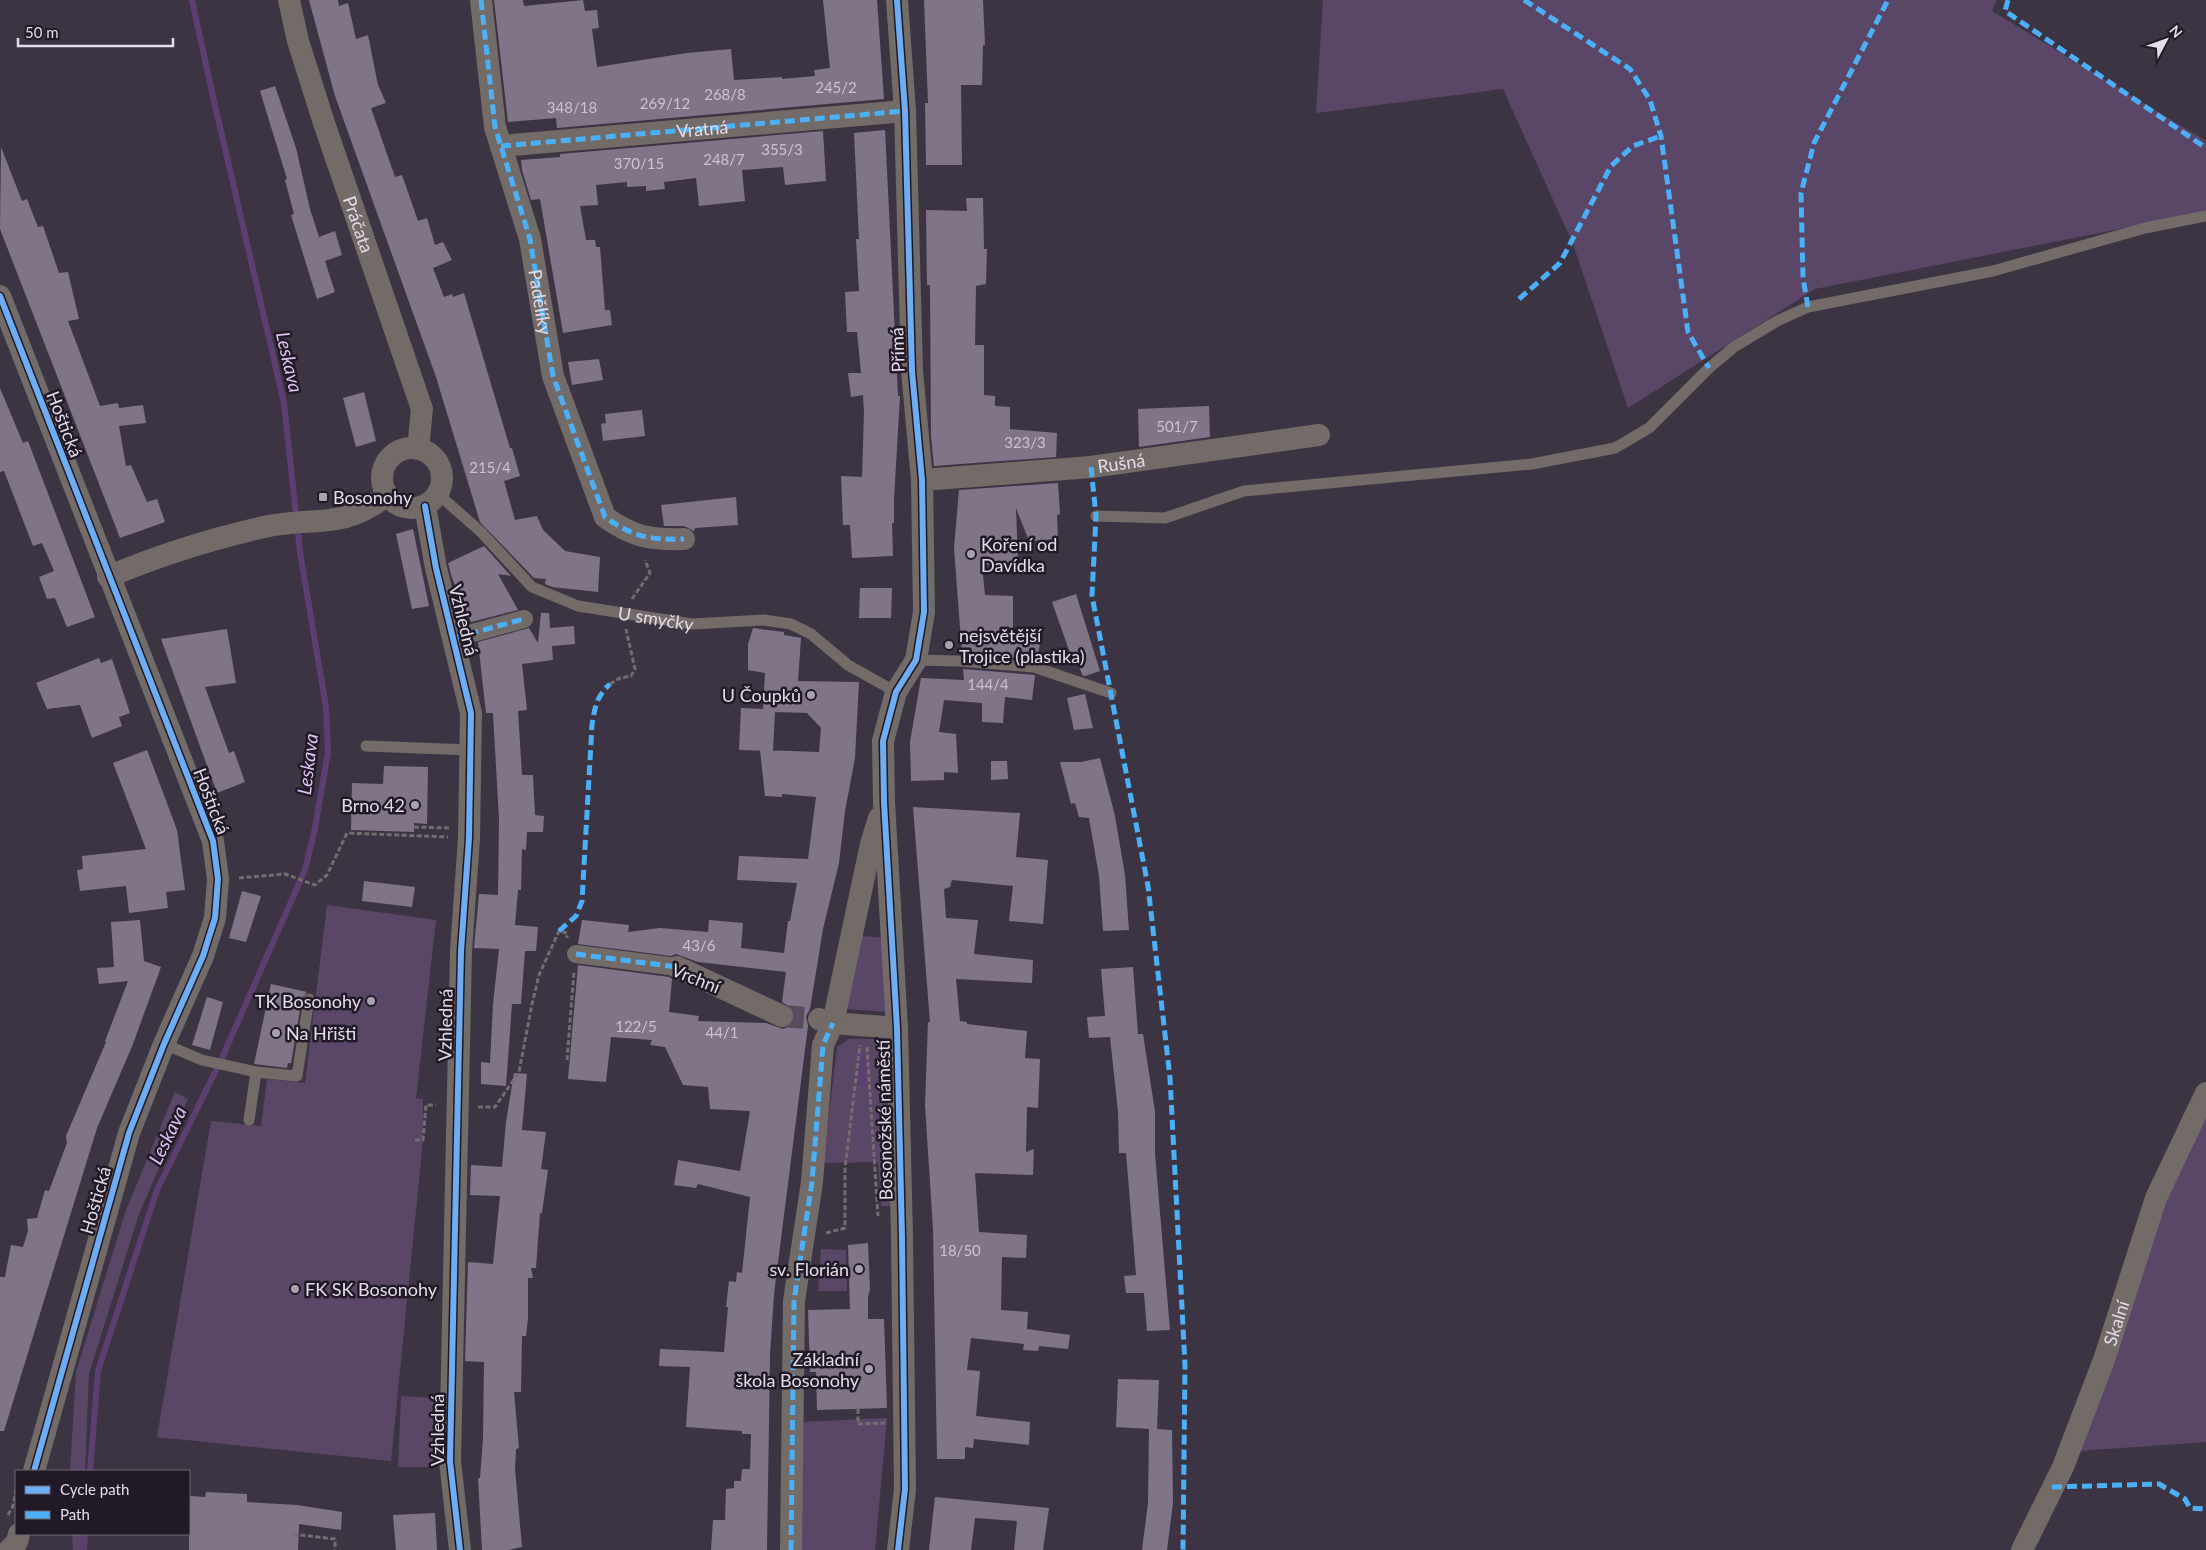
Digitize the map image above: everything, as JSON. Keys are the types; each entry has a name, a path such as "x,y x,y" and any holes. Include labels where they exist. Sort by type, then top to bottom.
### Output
{"street":[{"name":"Práčata","path":"289,0 298,41 324,123 422,409 418,449"},
{"name":"Padělíky","path":"481,0 495,127 530,239 553,376 605,516 620,527 640,537 656,540 684,539"},
{"name":"Přímá","path":"896,692 916,660 924,612 922,480 912,371 906,111 897,0"},
{"name":"Vratná","path":"501,146 906,111"},
{"name":"Hoštická","path":"0,296 213,841 218,879 215,918 203,956 164,1044 129,1133 34,1470"},
{"name":"Rušná","path":"922,480 1091,467 1319,435"},
{"path":"418,449 431,455 440,466 442,480 431,500 418,508 404,507 391,500 387,495 382,477 388,460 403,450 418,449"},
{"path":"108,576 177,551 263,527 330,521 356,515 387,495"},
{"name":"Vzhledná","path":"431,500 436,568 471,713 469,834 461,951 450,1461 460,1550"},
{"path":"454,638 524,619"},
{"name":"Bosonožské náměstí","path":"896,692 883,741 884,802 897,1028 905,1422 905,1489 898,1550"},
{"name":"Bosonožské náměstí","path":"791,1550 794,1302 812,1182 825,1021 871,844 884,802"},
{"name":"Vrchní","path":"576,954 677,967 782,1016"},
{"name":"Bosonožské náměstí","path":"825,1021 897,1028"},
{"name":"Skalní","path":"2022,1550 2063,1467 2100,1369 2156,1198 2206,1093"},
{"path":"9,1550 17,1542 12,1528"}],"lane":[{"path":"1096,516 1165,518 1244,491 1532,464 1614,448 1649,428 1709,368 1734,347 1777,321 1808,307 1993,270 2144,228 2206,216"},
{"name":"U smyčky","path":"431,500 480,532 532,587 578,606 692,624 764,620 790,624 810,634 848,665 896,692"},
{"path":"916,660 1034,667 1111,693"},
{"path":"366,746 470,750"},
{"path":"164,1044 202,1060 232,1068 297,1076 309,999"},
{"path":"250,1120 256,1072"}],"path":[{"path":"610,684 620,678 631,676 635,669 622,613 650,573 647,561 639,555"},
{"path":"414,827 469,834"},
{"path":"218,879 285,874 315,885 327,875 347,833 469,834"},
{"path":"415,1140 423,1140 426,1105 495,1107 519,1072 539,975 559,930 567,933 565,950 576,954"},
{"path":"566,1060 571,995"},
{"path":"858,1409 858,1424 905,1422"},
{"path":"12,1528 15,1495"},
{"path":"293,1534 335,1539 335,1550"}],"shaded area":[{"path":"1323,0 1997,0 1992,11 2206,141 2206,212 1815,289 1628,408 1573,244 1503,89 1316,113"},
{"name":"FK SK Bosonohy","path":"327,905 436,920 416,1098 423,1099 423,1140 391,1461 157,1437 211,1121 261,1126 267,1079 305,1083"},
{"path":"862,936 885,938 888,1012 845,1009"},
{"path":"849,1039 875,1039 885,1049 892,1206 881,1206 878,1162 823,1163 837,1047"},
{"path":"861,1051 866,1051 868,1086 858,1085"},
{"path":"175,1092 188,1099 138,1217 89,1374 85,1470 70,1470 76,1372 126,1210"},
{"path":"2206,1114 2206,1442 2078,1451 2161,1210"},
{"path":"821,1249 846,1250 847,1291 818,1291"},
{"path":"401,1396 435,1398 433,1467 398,1467"},
{"path":"887,1418 875,1550 801,1550 802,1422"},
{"path":"72,1535 83,1535 82,1550 73,1550"}],"building":[{"path":"309,0 338,0 339,6 348,3 356,39 368,35 378,85 386,103 371,108 395,177 402,175 418,221 427,218 435,245 443,242 452,260 433,268 444,297 452,294 453,297 464,293 520,476 504,481 515,520 537,516 543,530 565,551 600,557 598,592 552,587 545,584 546,579 534,578 480,522 436,377 335,96"},
{"path":"494,0 523,0 524,6 583,0 585,11 597,10 599,28 592,29 597,67 687,53 731,49 734,80 815,76 814,70 830,68 823,0 877,0 884,99 557,128 556,118 508,122"},
{"path":"924,0 983,0 985,45 983,45 982,85 961,85 962,165 926,165 925,103 928,103"},
{"path":"275,86 296,148 310,209 319,237 335,231 342,255 325,261 335,292 317,299 291,215 294,214 285,180 287,179 260,91"},
{"path":"885,130 898,396 900,396 894,523 892,523 893,556 852,558 850,525 843,525 841,476 862,477 863,395 851,397 848,373 861,373 857,332 847,332 845,292 859,291 856,239 859,239 854,133"},
{"path":"823,131 826,181 785,185 783,167 742,170 745,201 699,206 696,178 664,182 665,189 646,191 646,186 627,187 627,182 596,185 598,205 580,206 586,240 595,240 596,247 600,247 605,310 610,310 612,325 563,333 540,199 531,200 521,160 560,157 560,154"},
{"path":"1,147 22,201 27,199 38,227 43,226 59,273 68,272 79,319 68,321 100,406 118,403 119,408 143,405 146,423 119,426 126,466 131,465 147,502 157,499 165,522 120,538 0,229"},
{"path":"966,198 983,198 984,249 987,249 986,284 976,286 975,345 984,345 984,395 995,396 995,406 1010,407 1010,429 1057,433 1056,457 934,466 931,436 930,285 927,285 926,210 967,211"},
{"path":"599,359 603,380 572,385 568,362"},
{"path":"0,388 23,443 28,441 95,617 67,627 55,598 47,599 39,577 54,571 42,543 33,546 4,471 0,472"},
{"path":"364,392 376,441 356,447 343,398"},
{"path":"1209,406 1210,437 1139,447 1138,409"},
{"path":"642,410 645,436 603,441 601,424 606,423 605,414"},
{"path":"1058,483 1060,514 1057,515 1058,539 1029,541 1016,508 1018,563 982,565 985,595 1013,596 1013,639 1024,640 1024,645 1040,643 1037,660 962,654 954,548 959,490"},
{"path":"736,497 738,525 695,528 694,531 684,526 664,526 661,505"},
{"path":"413,529 429,606 412,609 396,534"},
{"path":"484,546 511,576 498,574 518,610 471,622 452,578 448,563"},
{"path":"860,588 892,588 891,618 859,618"},
{"path":"1076,594 1100,671 1085,676 1082,675 1075,652 1070,653 1052,602"},
{"path":"541,613 549,613 550,628 574,626 575,644 552,646 553,660 522,664 527,710 518,711 522,775 533,775 535,815 544,816 543,832 527,832 526,850 522,849 521,890 518,890 515,925 538,927 536,951 525,951 521,1004 512,1004 506,1086 481,1084 481,1062 490,1063 493,1004 499,949 474,948 479,894 498,895 499,819 493,713 486,713 478,642 529,628 538,643"},
{"path":"753,628 784,632 784,635 801,638 798,681 859,682 855,758 845,811 839,863 823,929 810,1009 806,1016 808,1026 774,1294 770,1355 767,1550 711,1550 713,1520 725,1520 726,1489 734,1488 734,1481 741,1481 742,1469 750,1469 751,1434 742,1434 742,1431 686,1427 690,1367 659,1366 660,1349 724,1352 729,1281 736,1282 737,1272 742,1273 750,1197 698,1184 696,1188 674,1185 678,1160 740,1171 750,1111 710,1109 708,1087 683,1085 665,1047 650,1045 652,1040 611,1037 606,1082 568,1079 578,965 669,977 672,979 669,1012 699,1016 698,1021 766,1023 783,1029 790,1026 794,1021 793,1009 782,1002 786,972 698,962 676,954 671,956 578,944 582,920 629,925 628,932 660,928 708,932 709,920 743,923 741,948 784,953 788,921 790,921 797,883 737,880 739,856 808,859 816,797 782,794 782,797 765,796 760,751 739,750 741,708 763,709 765,673 748,670 748,644","holes":["775,712 807,713 821,728 819,752 773,750"]},
{"path":"227,629 236,683 205,687 229,753 234,751 245,782 217,793 161,639"},
{"path":"99,658 101,663 112,659 130,713 119,717 122,726 92,738 80,705 47,709 36,683"},
{"path":"963,669 1035,675 1032,700 1005,697 1003,723 982,722 982,703 944,700 939,732 956,734 958,773 944,772 944,780 911,781 910,742 921,678 964,680"},
{"path":"1085,694 1093,728 1074,730 1067,698"},
{"path":"147,750 177,830 185,890 166,892 168,908 129,913 126,886 80,891 77,870 83,869 82,856 146,849 113,763"},
{"path":"1100,758 1115,816 1125,875 1129,930 1103,931 1099,876 1089,818 1079,817 1075,803 1071,804 1060,762 1081,762"},
{"path":"991,761 1007,761 1008,779 991,780"},
{"path":"384,766 428,767 427,824 414,823 414,832 351,830 352,783 383,784"},
{"path":"913,807 1020,813 1016,857 1048,860 1043,924 1009,921 1013,886 952,880 950,887 944,889 946,918 978,920 974,954 1033,960 1032,983 956,979 960,1021 967,1022 967,1024 1027,1031 1025,1058 1040,1059 1038,1108 1027,1107 1026,1152 1034,1149 1033,1175 975,1173 979,1232 1027,1235 1026,1258 1002,1257 1001,1310 1028,1312 1027,1329 1070,1335 1068,1349 1039,1346 1038,1351 1023,1350 1024,1344 971,1338 967,1370 980,1371 976,1416 1030,1422 1029,1445 974,1439 973,1448 965,1447 965,1459 937,1459 933,1229 925,1105 928,1022 930,1022"},
{"path":"364,881 415,887 412,907 362,901"},
{"path":"242,891 261,896 246,942 229,938"},
{"path":"140,920 144,961 161,967 133,1044 97,1128 4,1431 0,1431 0,1277 5,1277 11,1245 23,1247 28,1231 27,1219 37,1218 45,1190 49,1191 67,1143 66,1136 106,1042 128,981 99,984 97,968 114,967 111,922"},
{"path":"1133,967 1138,1034 1143,1034 1155,1112 1155,1154 1170,1330 1147,1331 1144,1293 1126,1293 1124,1276 1136,1275 1126,1153 1119,1153 1118,1112 1110,1037 1089,1038 1087,1017 1105,1016 1101,969"},
{"path":"271,984 307,992 302,998 291,1063 288,1063 287,1068 254,1064"},
{"path":"207,997 223,1002 210,1050 192,1045"},
{"path":"514,1073 527,1074 522,1130 546,1132 541,1169 548,1170 542,1213 540,1213 536,1268 531,1268 533,1278 528,1278 528,1319 526,1336 522,1336 521,1392 514,1392 519,1448 516,1449 515,1469 522,1547 508,1550 482,1550 478,1478 480,1478 483,1438 484,1362 465,1361 468,1262 493,1264 500,1196 470,1195 471,1165 502,1167 506,1122"},
{"path":"868,1243 870,1289 868,1319 884,1319 887,1408 817,1410 816,1372 810,1372 808,1310 850,1309 848,1245"},
{"path":"1118,1379 1159,1380 1157,1429 1172,1430 1173,1503 1167,1550 1142,1550 1148,1503 1149,1429 1116,1427"},
{"path":"206,1492 247,1494 247,1502 297,1505 342,1512 341,1530 299,1524 298,1550 189,1550 190,1496 205,1497"},
{"path":"935,1497 1049,1508 1043,1550 1014,1550 1017,1521 975,1518 971,1550 929,1550"},
{"path":"435,1513 437,1550 396,1550 393,1515"}],"waterway":[{"name":"Leskava","path":"90,1470 98,1371 157,1190 222,1058 305,870 315,828 328,752 326,707 300,552 284,403 192,0"},
{"name":"Leskava","path":"84,1550 85,1535"}],"tunnel":[{"path":"782,1016 818,1019"}],"marked path":[{"path":"481,0 495,127 530,239 553,376 605,517 624,529 642,536 661,539 684,539"},
{"path":"1524,0 1630,69 1650,100 1661,136 1688,332 1709,368"},
{"path":"1808,307 1803,278 1801,193 1814,143 1888,0"},
{"path":"2008,0 2005,11 2206,148"},
{"path":"501,146 905,111"},
{"path":"1519,299 1560,263 1611,166 1633,146 1661,136"},
{"path":"1091,467 1096,516 1092,596 1148,886 1170,1078 1185,1365 1183,1550"},
{"path":"454,638 524,619"},
{"path":"559,931 576,916 582,901 592,725 597,703 602,693 610,684"},
{"path":"576,954 677,967"},
{"path":"791,1550 794,1301 812,1182 823,1045 833,1023"},
{"path":"2052,1487 2159,1484 2185,1499 2190,1508 2206,1509"}],"cycle path":[{"path":"897,0 905,111 912,371 922,480 924,612 916,660 896,692 883,741 884,802 897,1028 902,1237 905,1489 898,1550"},
{"path":"0,296 213,841 218,879 215,918 203,956 164,1044 129,1133 34,1470"},
{"path":"425,506 436,568 471,713 469,838 461,951 450,1461 460,1550"}],"place":[{"name":"Bosonohy","path":"323,497"},
{"name":"Koření od Davídka","path":"971,554"},
{"name":"nejsvětější Trojice (plastika)","path":"949,645"},
{"name":"U Čoupků","path":"811,695"},
{"name":"Brno 42","path":"415,805"},
{"name":"TK Bosonohy","path":"371,1001"},
{"name":"Na Hřišti","path":"276,1033"},
{"name":"sv. Florián","path":"859,1269"},
{"name":"FK SK Bosonohy","path":"295,1289"},
{"name":"Základní škola Bosonohy","path":"869,1369"}]}
